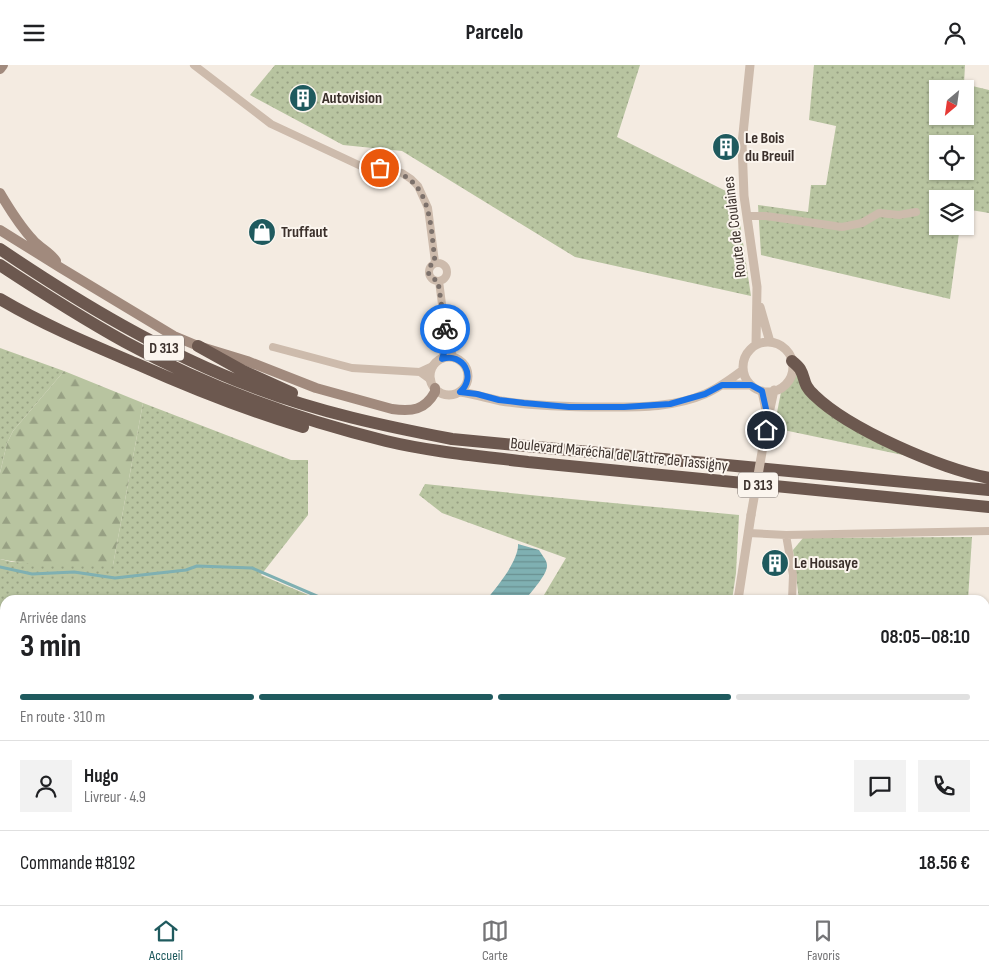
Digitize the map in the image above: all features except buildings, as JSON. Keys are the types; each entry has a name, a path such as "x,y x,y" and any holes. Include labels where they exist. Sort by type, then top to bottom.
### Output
{"highway":[{"name":"D 313","path":"0,249 76,298 185,358 253,387 342,416"},
{"name":"D 313","path":"0,265 53,300 126,343 181,370 281,411 338,429"},
{"path":"0,289 57,329"},
{"path":"0,299 42,322 81,340 220,399 282,421 328,434 338,429"},
{"path":"198,346 243,371 342,416"},
{"path":"792,361 800,370 806,388 836,413 897,445 949,467 989,478"},
{"name":"Boulevard Maréchal de Lattre de Tassigny","path":"342,416 452,439 989,490"},
{"name":"Boulevard Maréchal de Lattre de Tassigny","path":"338,429 388,441 463,454 705,481 989,507"}],"main road":[{"path":"0,69 3,65"},
{"path":"0,193 21,227 35,242 52,255 61,268"},
{"path":"0,229 166,331 198,346 247,361 316,388 403,411 413,410 425,405 435,392 433,384"}],"street":[{"path":"194,65 271,124 362,167 388,169 402,173 412,179 418,186 428,208 435,262"},
{"name":"Route de Coulaines","path":"750,65 742,145 744,196 757,287 756,345"},
{"path":"747,216 766,216 842,227 862,223 879,213 899,215 916,212"},
{"path":"435,262 441,263 447,270 444,278 438,281 430,277 428,272 430,266 435,262"},
{"path":"438,281 447,343 454,358 464,364 468,373 466,385 460,392"},
{"name":"Route de Coulaines","path":"756,295 770,342"},
{"path":"770,342 778,344 785,349 792,361 792,370 789,379 783,386 774,390 762,391 751,385 743,369 745,357 750,350 756,345 770,342"},
{"path":"442,359 447,343"},
{"path":"273,347 352,368 420,372 442,359 454,358"},
{"path":"433,366 431,374 433,384"},
{"path":"420,372 439,392 448,395 460,392 499,400 569,407 649,407 691,399 705,394 722,385 743,369"},
{"path":"468,379 477,394"},
{"path":"722,385 751,385"},
{"path":"739,595 774,390"},
{"path":"762,391 768,418"},
{"path":"748,533 786,535 989,531"},
{"path":"786,535 793,575 792,595"}],"green space":[{"path":"275,65 640,65 617,137 736,196 751,296 575,257 402,151 343,145 250,95"},
{"path":"814,65 965,65 964,80 929,80 929,125 974,125 974,86 989,90 989,213 974,210 974,190 929,190 929,235 959,235 950,299 761,255 758,205 808,212 811,185 826,185 836,126 809,120"},
{"path":"0,348 64,371 13,431 7,443 0,473"},
{"path":"795,368 800,384 917,458 774,428 781,392 791,382"},
{"path":"64,371 143,403 113,565 42,565 0,559 0,473 7,443 13,431"},
{"path":"143,403 291,460 308,460 308,515 261,575 308,595 0,595 0,559 12,562 113,565"},
{"path":"425,484 739,515 736,573 733,595 544,595 566,558 442,513 419,495"},
{"path":"972,537 968,595 798,595 793,550 803,538"}],"water":[{"path":"518,544 539,550 547,563 547,569 539,583 529,595 490,595 511,566"}],"waterway":[{"path":"0,567 32,574 74,572 115,578 186,570 197,566 252,568 314,595"}],"way so far":[{"path":"380,168 402,173 412,179 418,186 428,208 435,262 430,266 428,272 430,277 438,281 445,329"}],"place":[{"name":"Autovision","path":"303,98"},
{"name":"Le Bois du Breuil","path":"726,147"},
{"name":"Truffaut","path":"262,232"},
{"name":"Le Housaye","path":"775,563"}],"route":[{"path":"445,329 447,343 442,359 451,357 457,359 464,364 468,373 466,385 460,392 499,400 569,407 649,407 691,399 722,385 751,385 762,391 768,418 766,430"}]}
